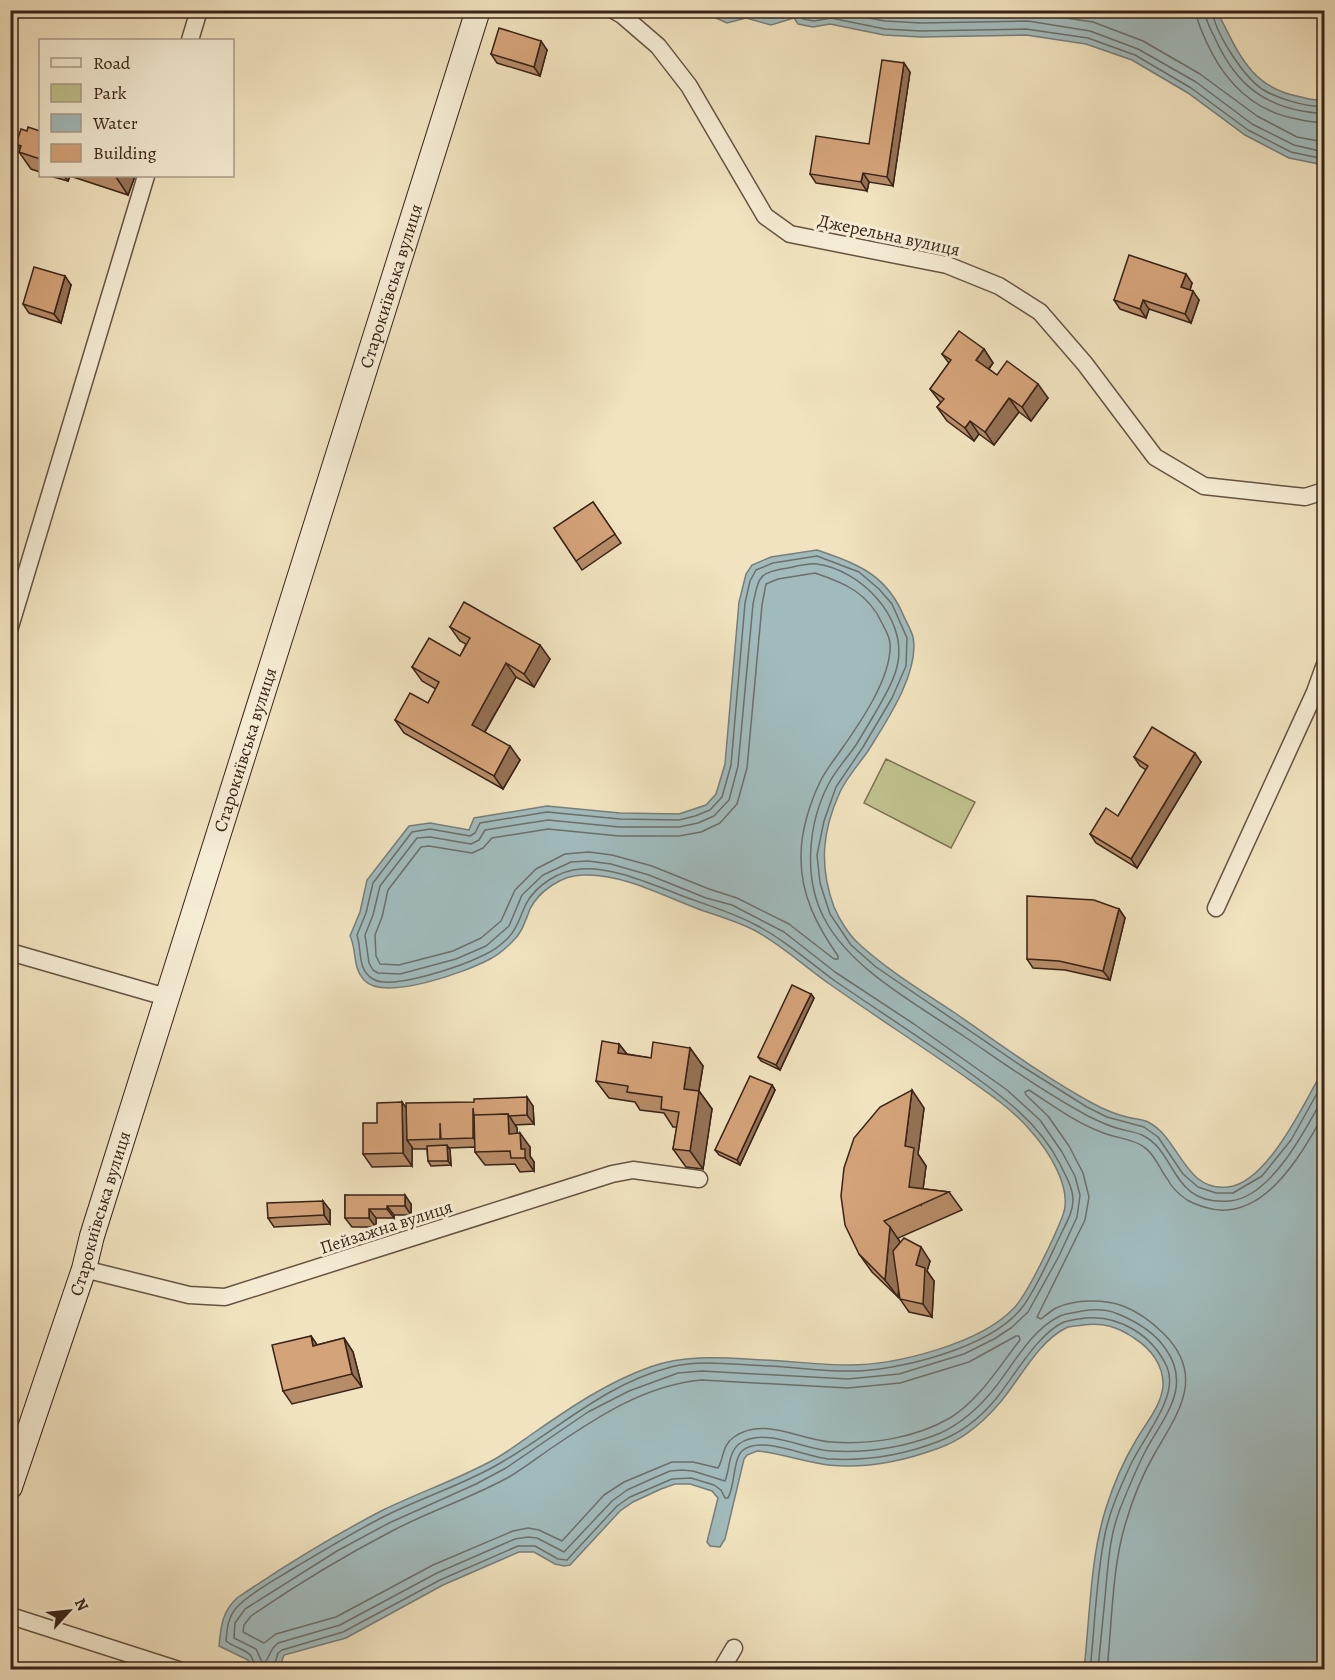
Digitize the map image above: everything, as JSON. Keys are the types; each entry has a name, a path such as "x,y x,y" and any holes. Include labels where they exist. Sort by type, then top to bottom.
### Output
{"street":[{"path":"190,39 199,10"},
{"name":"Старокиївська вулиця","path":"10,1487 84,1269 92,1236 166,998 478,10"},
{"name":"Джерельна вулиця","path":"613,10 658,46 688,86 765,216 790,234 947,265 999,285 1040,312 1085,364 1155,457 1204,486 1305,497 1324,491"},
{"path":"10,627 146,177"},
{"path":"1216,908 1315,692 1324,667"},
{"path":"10,952 166,998"},
{"name":"Пейзажна вулиця","path":"84,1269 189,1295 225,1297 612,1174 633,1170 699,1179"},
{"path":"10,1614 179,1670"},
{"path":"721,1670 734,1648"}],"green space":[{"path":"886,759 975,802 951,848 864,803"}],"water":[{"path":"700,11 1217,11 1239,54 1258,77 1269,86 1284,92 1324,100 1324,165 1289,158 1245,135 1188,93 1132,60 1086,44 1026,35 921,37 884,35 830,24 813,27 798,24 794,18 771,25 746,18 727,23"},
{"path":"817,550 856,565 877,579 895,599 913,637 914,651 907,681 884,726 843,786 834,806 826,835 825,863 829,892 839,917 855,940 905,980 1057,1082 1104,1109 1148,1122 1168,1140 1192,1173 1201,1181 1213,1186 1228,1187 1243,1182 1257,1171 1284,1138 1324,1068 1324,1669 1084,1669 1094,1567 1106,1508 1122,1466 1156,1408 1163,1386 1158,1364 1145,1347 1122,1331 1110,1326 1090,1324 1066,1328 1056,1334 1037,1353 997,1406 971,1431 947,1445 912,1457 856,1466 828,1465 757,1451 747,1455 744,1459 725,1539 720,1547 710,1546 707,1542 718,1498 712,1491 690,1484 675,1484 633,1502 620,1511 570,1565 555,1564 534,1552 519,1552 443,1585 346,1638 284,1655 279,1669 248,1669 248,1660 219,1646 225,1614 237,1598 364,1520 495,1459 576,1404 619,1380 650,1367 678,1360 734,1358 848,1365 890,1361 937,1350 981,1332 1000,1320 1021,1299 1041,1263 1063,1215 1065,1193 1051,1159 1023,1122 981,1088 831,985 774,942 741,924 628,882 598,875 583,875 559,881 545,890 534,902 515,939 499,954 479,965 426,983 389,988 374,986 364,980 356,964 350,936 360,912 367,880 409,826 430,823 469,830 474,818 547,806 620,813 679,814 706,805 716,794 725,764 739,602 746,574 752,565 771,557"}],"building":[{"path":"499,28 541,41 534,67 491,54"},
{"path":"882,60 904,63 887,177 863,173 861,182 810,174 816,136 869,144"},
{"path":"28,127 39,131 39,159 19,152 21,146 16,144 21,129 27,131"},
{"path":"1129,255 1186,274 1181,287 1193,291 1185,314 1143,300 1140,309 1114,300"},
{"path":"34,267 65,276 54,314 23,304"},
{"path":"959,331 984,349 976,360 997,375 1007,361 1038,384 1022,407 1009,398 985,432 970,421 965,428 937,407 944,399 930,389 951,360 942,354"},
{"path":"593,502 615,534 576,561 554,528"},
{"path":"464,602 540,645 524,674 506,663 472,725 510,746 494,776 395,720 410,693 428,703 439,682 412,667 429,638 460,656 470,638 450,627"},
{"path":"1152,727 1195,753 1131,859 1090,834 1106,808 1118,816 1148,766 1134,757"},
{"path":"1027,896 1094,900 1119,909 1103,971 1059,961 1027,959"},
{"path":"792,985 811,994 776,1065 758,1057"},
{"path":"602,1041 619,1044 618,1053 651,1058 653,1042 690,1048 684,1089 699,1091 690,1151 673,1149 679,1112 661,1109 662,1097 627,1092 628,1086 596,1081"},
{"path":"750,1076 772,1085 737,1160 715,1150"},
{"path":"912,1090 905,1146 914,1148 909,1187 949,1192 884,1221 890,1227 885,1280 859,1254 845,1225 841,1196 844,1168 854,1138 880,1107"},
{"path":"527,1097 527,1115 474,1116 473,1108 473,1138 441,1139 440,1123 440,1139 407,1140 406,1103 474,1102 474,1099"},
{"path":"402,1102 403,1153 363,1154 363,1123 377,1123 377,1103"},
{"path":"508,1114 509,1134 520,1133 521,1149 525,1149 525,1158 511,1158 510,1151 475,1152 474,1115"},
{"path":"447,1145 448,1161 428,1161 427,1146"},
{"path":"345,1195 405,1195 405,1206 369,1209 369,1218 345,1218"},
{"path":"323,1201 324,1215 268,1218 267,1203"},
{"path":"904,1238 921,1247 916,1265 925,1268 923,1304 900,1299 893,1251"},
{"path":"311,1336 313,1346 344,1338 352,1374 283,1391 272,1345"}]}
